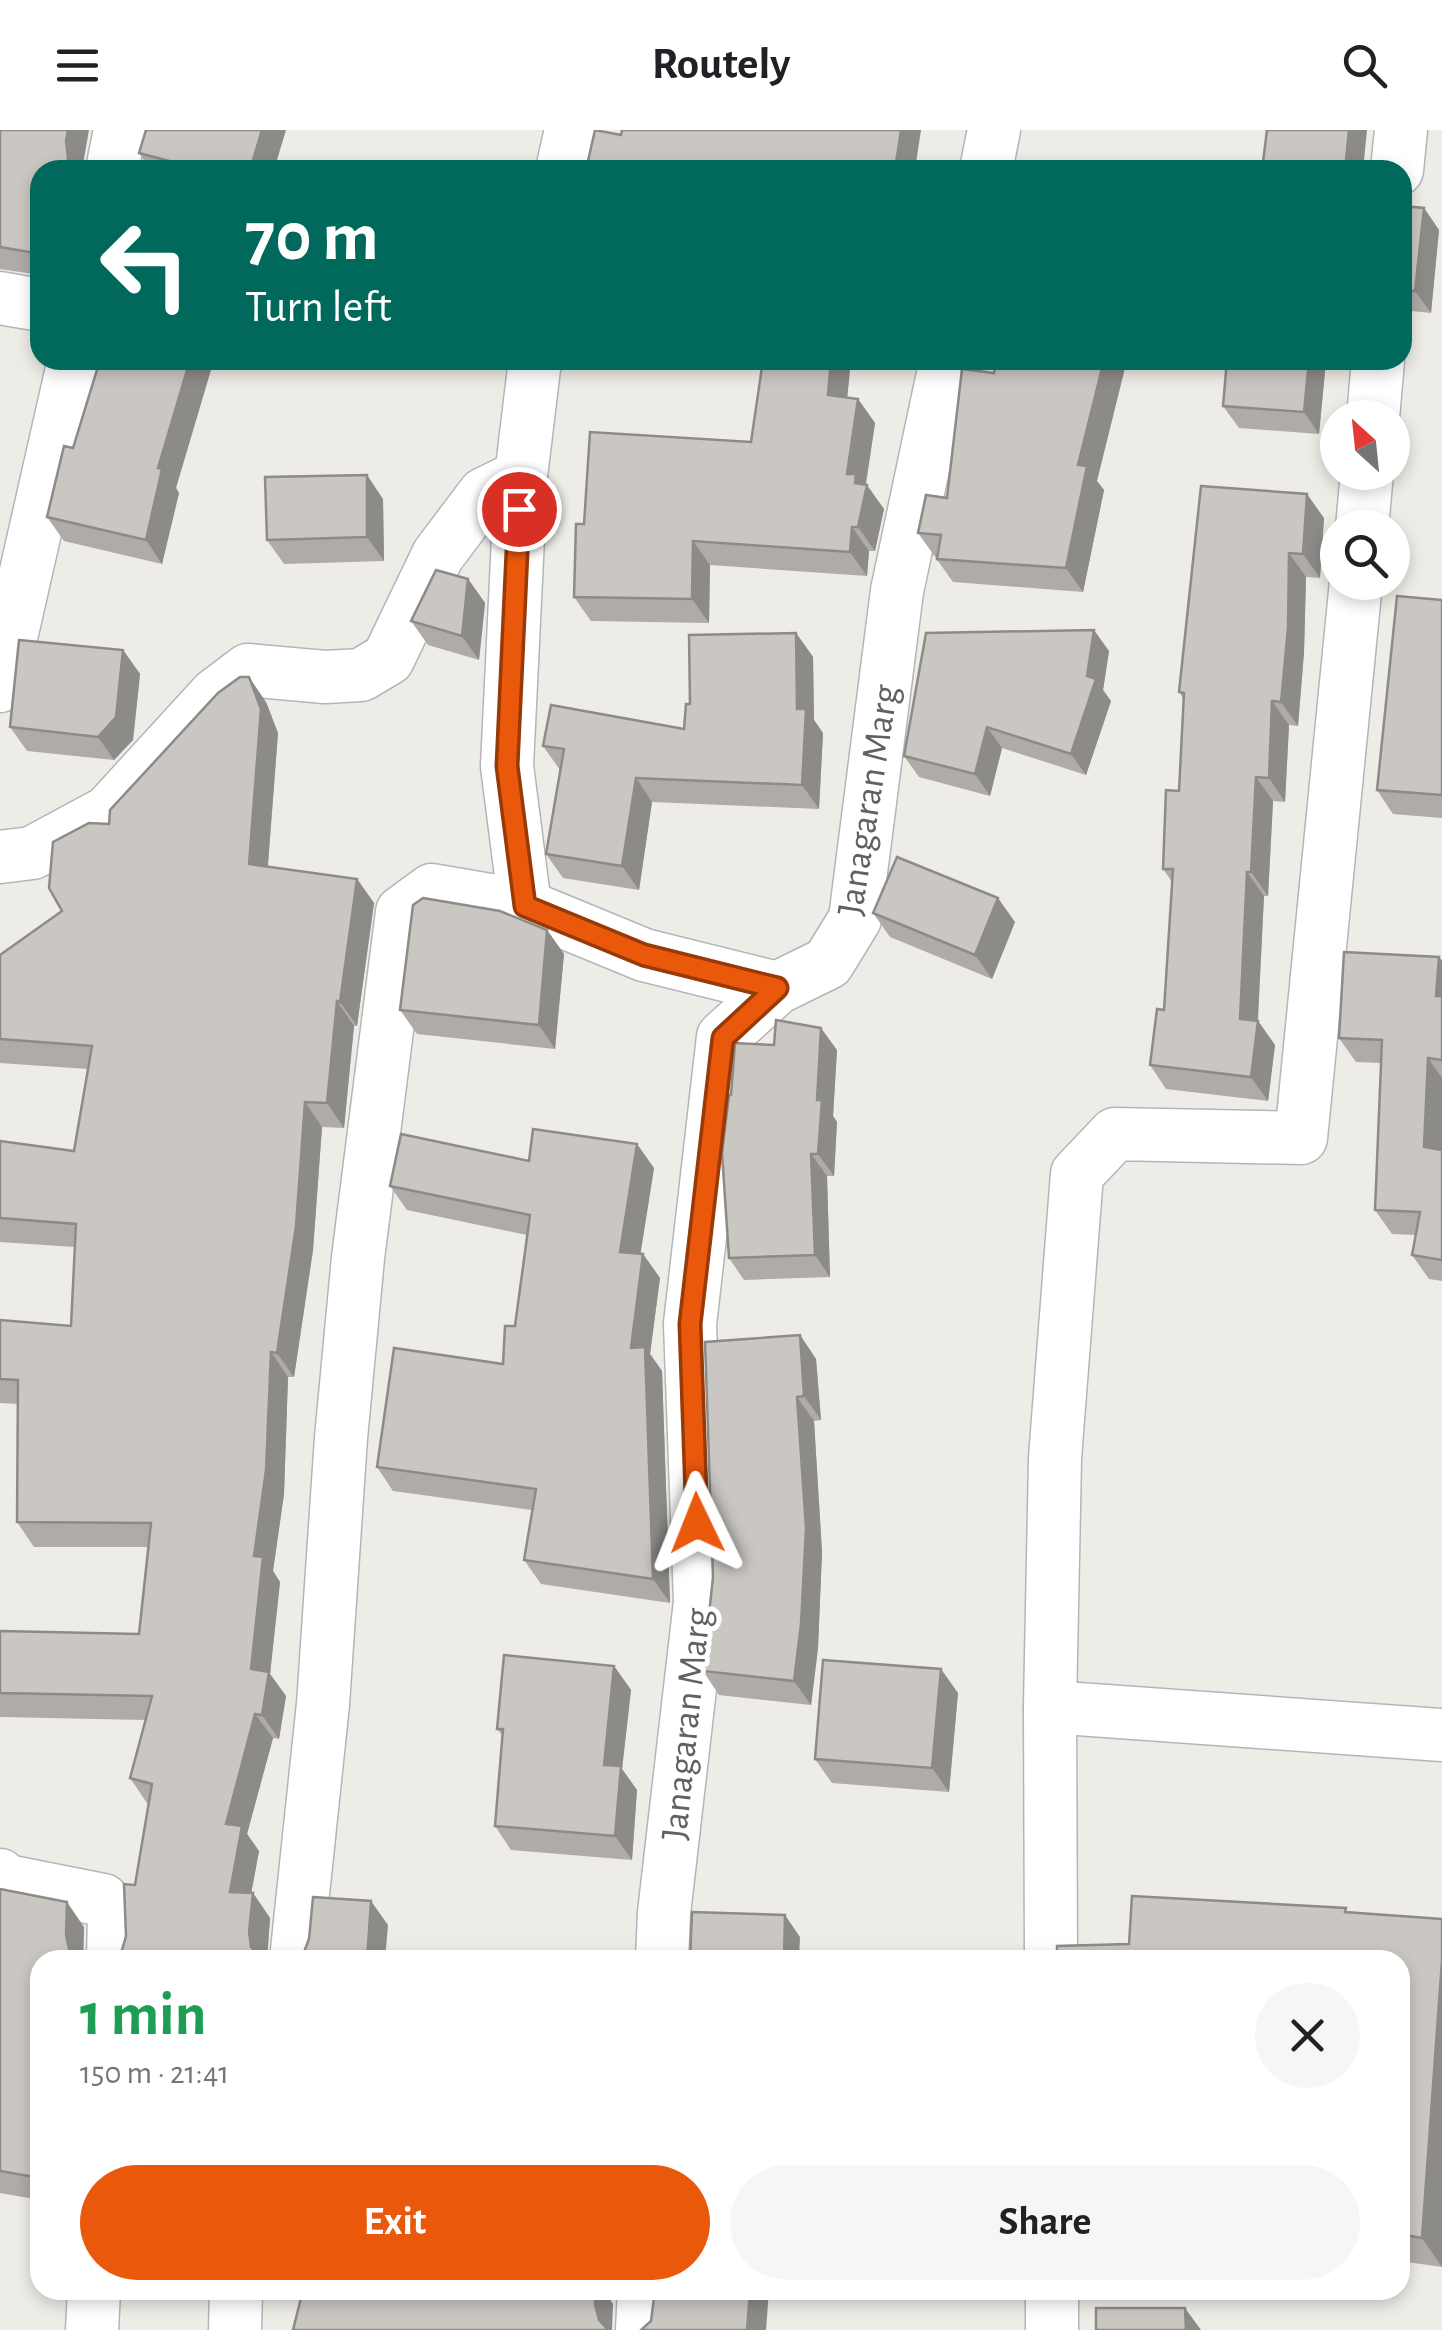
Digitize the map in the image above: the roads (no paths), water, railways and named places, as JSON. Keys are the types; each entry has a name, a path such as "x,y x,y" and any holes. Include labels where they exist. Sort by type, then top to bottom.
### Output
{"street":[{"path":"114,160 120,130"},
{"path":"564,160 571,130"},
{"path":"988,160 994,130"},
{"path":"1399,160 1402,130"},
{"path":"0,298 30,303"},
{"path":"0,686 72,370"},
{"path":"525,906 507,766 521,476 534,370"},
{"name":"Janagaran Marg","path":"662,1950 700,1602 690,1324 723,1038 777,988 828,963 854,919 897,591 944,370"},
{"path":"1375,400 1377,370"},
{"path":"0,857 32,854 108,812 214,695 248,670 325,676 361,674 388,659 438,555 484,494 521,476"},
{"path":"1051,1950 1055,1458 1076,1174 1115,1134 1301,1138 1354,600"},
{"path":"297,1950 323,1704 358,1258 402,912 432,890 525,906 644,955 777,988"},
{"path":"1050,1707 1442,1734"},
{"path":"0,1875 2,1880 104,1900 114,1917 113,1950"},
{"path":"92,2330 94,2300"},
{"path":"235,2330 236,2300"},
{"path":"642,2330 644,2300"},
{"path":"1052,2300 1052,2330"}]}
